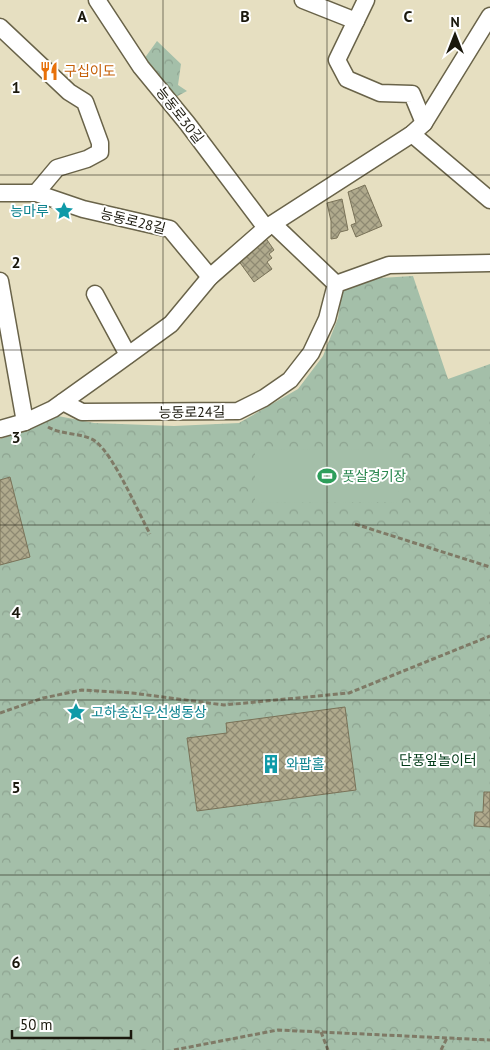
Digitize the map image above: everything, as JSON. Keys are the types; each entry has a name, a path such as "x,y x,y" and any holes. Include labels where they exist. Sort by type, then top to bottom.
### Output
{"street":[{"path":"303,0 356,21"},
{"path":"366,0 336,60 347,79 380,93 412,94 418,128 490,200"},
{"name":"능동로30길","path":"99,1 141,67 270,226 336,284"},
{"path":"0,429 31,419 63,402 171,324 210,277 270,226 418,128 490,16"},
{"path":"0,27 69,92 85,102 100,143 100,152 93,156 56,168 36,194"},
{"name":"능동로28길","path":"0,193 36,194 83,209 170,229 210,277"},
{"path":"336,284 389,265 490,263"},
{"path":"0,282 31,419"},
{"name":"능동로24길","path":"63,402 82,412 238,411 264,398 290,380 312,353 327,319 336,284"},
{"path":"95,294 128,355"}],"path":[{"path":"31,419 54,431 95,441 110,459 150,534"},
{"path":"355,524 490,567"},
{"path":"0,713 42,698 82,690 132,693 224,705 349,693 490,636"},
{"path":"174,1050 278,1030 490,1040"},
{"path":"321,1032 328,1050"},
{"path":"441,1050 447,1038"}],"green space":[{"path":"157,41 181,64 178,85 187,91 174,98 144,59"},
{"name":"단풍잎놀이터","path":"413,276 448,379 490,364 490,1050 0,1050 0,439 58,416 94,423 174,426 239,423 298,389 323,356 338,318 342,290 380,278"},
{"name":"풋살경기장","path":"398,449 398,502 255,503 255,450"}],"building":[{"path":"365,185 382,226 356,237 351,225 356,223 348,192"},
{"path":"342,199 348,230 340,232 337,238 331,239 331,221 327,203"},
{"path":"265,237 274,250 269,254 272,258 267,262 272,269 254,282 238,260"},
{"path":"10,477 30,557 0,565 0,480"},
{"name":"와팝홀","path":"345,707 356,790 197,811 187,738 227,733 226,723"},
{"path":"484,792 490,792 490,827 474,826 475,812 483,812"}],"place":[{"name":"구십이도","path":"49,71"},
{"name":"능마루","path":"64,211"},
{"name":"풋살경기장","path":"327,476"},
{"name":"고하송진우선생동상","path":"76,712"},
{"name":"와팝홀","path":"271,764"}]}
